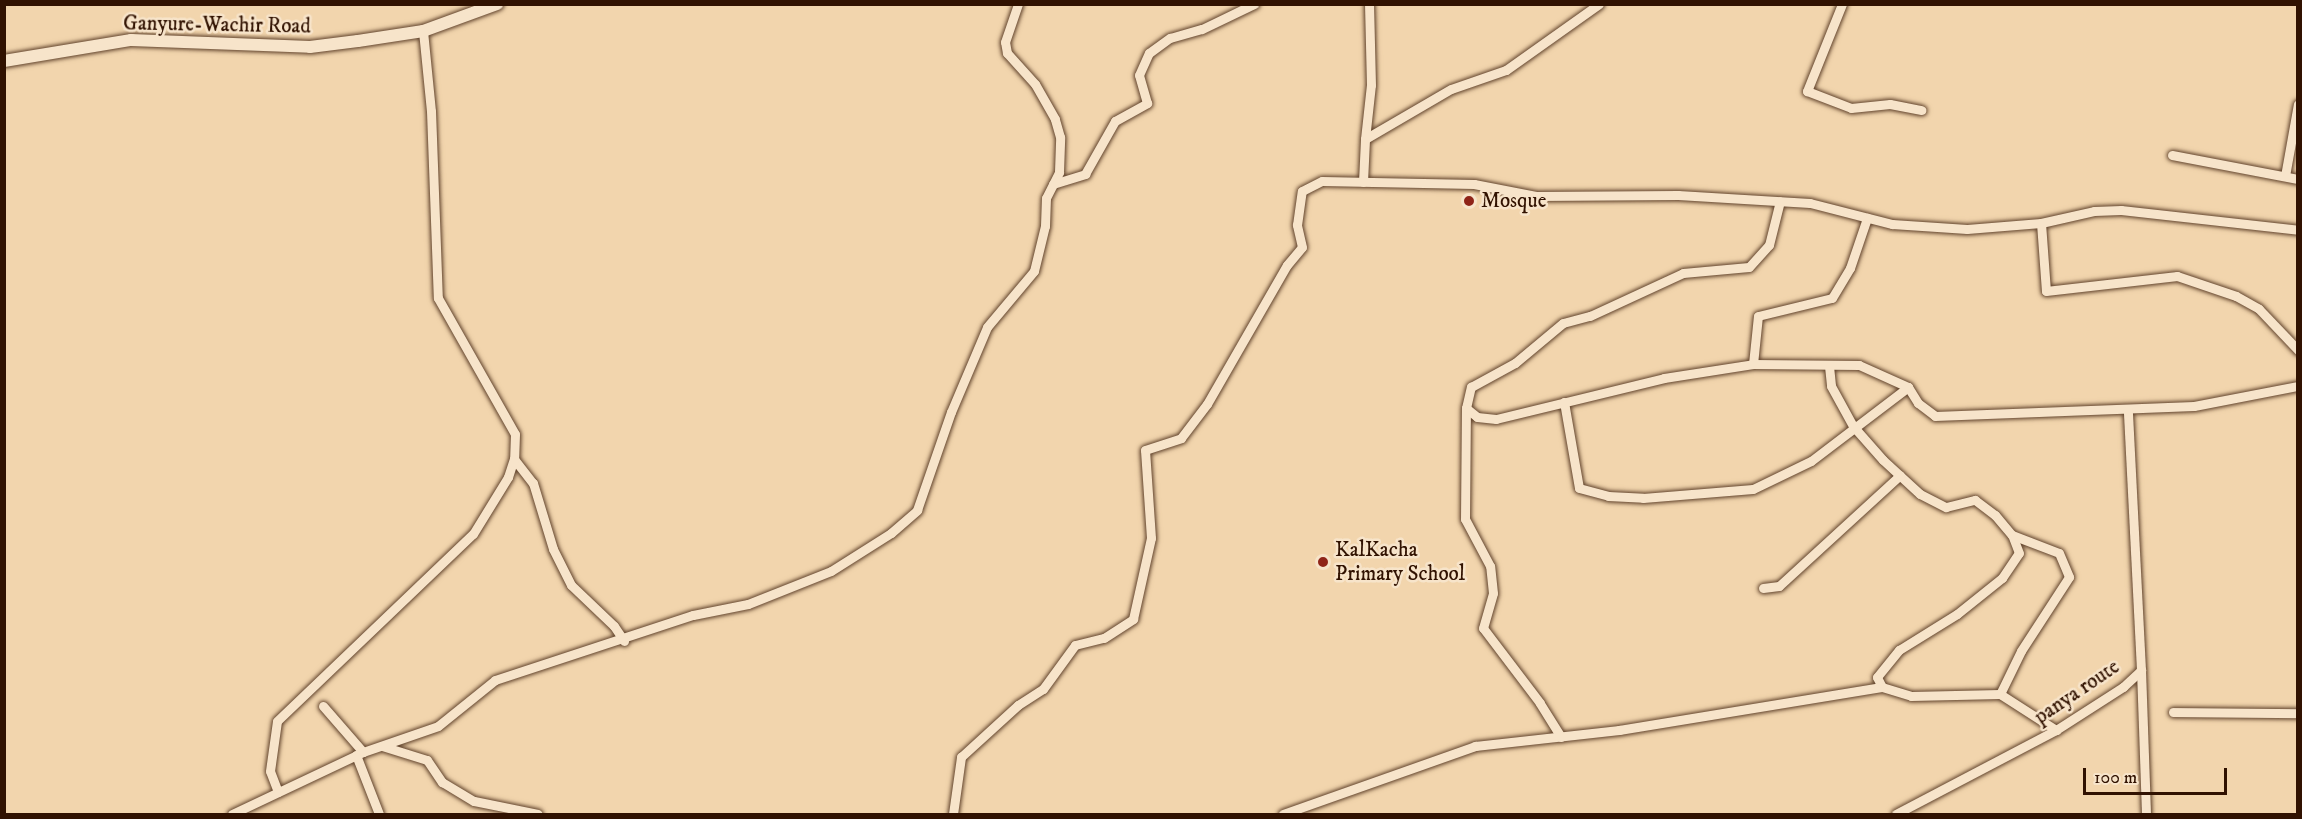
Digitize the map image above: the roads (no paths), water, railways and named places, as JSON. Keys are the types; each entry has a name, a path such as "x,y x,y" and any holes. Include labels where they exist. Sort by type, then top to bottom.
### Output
{"street":[{"name":"Ganyure-Wachir Road","path":"4,60 131,40 309,46 423,31 497,4"},
{"path":"232,814 360,754 438,726 495,680 624,641 693,615 748,604 831,571 891,533 917,510 951,412 987,327 1034,271 1045,226 1046,198 1059,172 1060,137 1055,119 1035,84 1007,53 1005,42 1018,4"},
{"path":"1053,184 1085,174 1115,121 1147,103 1139,75 1149,53 1170,38 1202,29 1254,4"},
{"path":"1363,182 1371,85 1369,4"},
{"path":"1365,139 1451,89 1506,70 1599,4"},
{"path":"1842,4 1807,91 1851,108 1890,104 1921,110"},
{"path":"278,792 270,771 277,721 473,534 508,477 514,459 515,434 438,298 431,111 423,31"},
{"path":"2285,176 2298,104"},
{"path":"2172,155 2298,179"},
{"path":"953,814 961,757 1018,705 1043,689 1075,645 1104,638 1133,619 1151,538 1145,450 1181,438 1207,404 1287,265 1302,247 1297,225 1302,190 1322,181 1474,184 1536,196 1678,195 1810,203 1892,224 1967,229 2041,223 2094,211 2121,210 2298,230"},
{"path":"1560,737 1540,703 1483,628 1493,593 1490,566 1465,519 1466,408 1475,382 1515,363 1563,323 1590,316 1683,273 1749,267 1769,246 1780,201"},
{"path":"1753,364 1758,316 1832,298 1850,268 1867,218"},
{"path":"2041,223 2046,291 2177,276 2236,296 2259,309 2298,350"},
{"path":"1466,408 1477,417 1496,419 1717,368 1753,364 1859,365 1908,387 1918,403 1935,416 2194,406 2298,386"},
{"path":"1829,366 1832,386 1853,426 1900,475 1936,505 1980,503 2012,535 2019,553 2002,578 1957,614 1899,650 1877,677 1882,687"},
{"path":"1564,402 1575,482 1587,492 1608,496 1737,493 1754,489 1811,461 1853,426 1884,408 1908,387"},
{"name":"panya route","path":"1896,814 2056,730 2123,687 2141,670 2128,410"},
{"path":"514,459 533,483 553,549 571,585 614,626 624,641"},
{"path":"1763,588 1779,586 1900,475"},
{"path":"2000,694 2021,651 2069,577 2059,553 2012,535"},
{"path":"2141,670 2146,814"},
{"path":"1283,814 1475,746 1560,737 1882,687 1911,696 2000,694 2056,730"},
{"path":"323,706 360,754 379,814"},
{"path":"2172,712 2298,713"},
{"path":"382,746 427,760 442,782 474,801 538,814"}],"place":[{"name":"Mosque","path":"1469,201"},
{"name":"KalKacha Primary School","path":"1323,562"}]}
